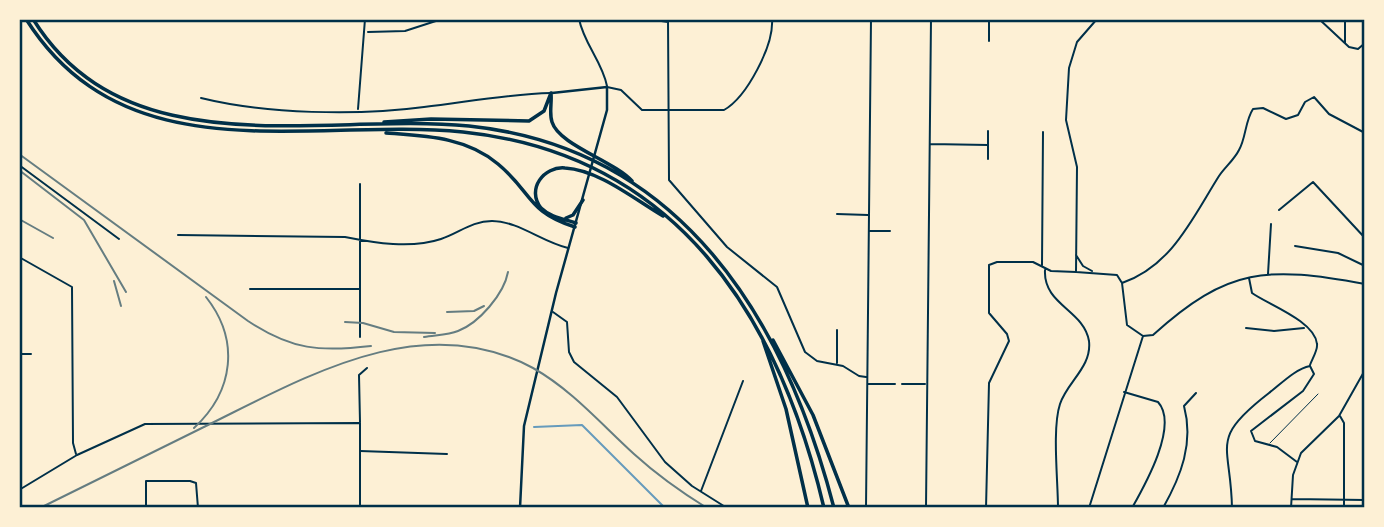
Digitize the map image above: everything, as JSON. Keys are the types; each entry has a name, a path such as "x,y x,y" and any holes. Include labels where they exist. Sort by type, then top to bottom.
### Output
{"highway":[{"path":"26,19 54,56 82,81 114,102 147,116 213,130 462,132 533,145 576,161 614,180 674,223 718,266 760,332 798,419 824,508"},
{"path":"33,19 56,48 83,73 115,94 148,110 214,123 443,124 516,134 590,159 635,185 672,211 705,243 738,283 770,336 806,417 834,508"},
{"path":"361,124 431,118 529,121 544,111 551,93"},
{"path":"551,93 552,121 558,131 616,167 635,185"},
{"path":"363,131 438,138 476,149 505,169 543,214 575,225"},
{"path":"575,225 544,211 536,193 538,183 545,173 564,167 612,185 674,223"},
{"path":"561,218 573,215 583,200"},
{"path":"760,332 786,409 808,508"},
{"path":"770,336 779,347 807,403 849,508"}],"main road":[{"path":"520,508 521,448 534,380 607,110 607,87 551,93"}],"street":[{"path":"358,110 365,19"},
{"path":"366,32 405,31 442,19"},
{"path":"579,19 584,38 603,71 607,87 621,90 642,110 667,111 715,111 731,106 769,46 772,19"},
{"path":"648,19 668,20 667,173 674,187 727,247 777,287 805,352 817,361 837,364 859,376 867,377"},
{"path":"866,508 871,19"},
{"path":"926,508 931,19 989,20 989,41"},
{"path":"1076,272 1077,167 1066,120 1069,68 1077,42 1097,19"},
{"path":"1345,19 1345,44"},
{"path":"1321,20 1345,44 1354,49 1365,43 1365,19"},
{"path":"201,98 259,110 358,110 404,109 507,94 551,93"},
{"path":"1122,283 1146,273 1157,264 1197,216 1218,178 1238,151 1253,109 1263,108 1286,119 1298,114 1306,102 1314,97 1329,114 1365,133"},
{"path":"988,131 988,159"},
{"path":"1043,132 1042,266 1048,292 1084,328 1089,344 1086,360 1059,408 1058,508"},
{"path":"930,144 988,145"},
{"path":"19,165 119,239"},
{"path":"1279,210 1313,181 1365,238"},
{"path":"360,184 360,337"},
{"path":"837,214 869,215"},
{"path":"178,235 345,237 360,243 431,242 470,225 491,221 511,224 541,240 569,248"},
{"path":"1268,275 1271,224"},
{"path":"868,231 890,231"},
{"path":"1295,246 1338,253 1365,266"},
{"path":"1076,254 1083,266 1094,272"},
{"path":"19,257 72,287 72,443 77,455"},
{"path":"986,508 989,383 1009,341 1007,334 989,313 989,265 1013,262 1042,266"},
{"path":"1045,270 1114,274 1122,283 1127,325 1143,337 1153,335 1215,288 1249,278 1296,273 1365,284"},
{"path":"1233,508 1232,486 1225,455 1235,422 1273,389 1310,366 1317,343 1286,310 1252,293 1249,278"},
{"path":"250,289 360,289"},
{"path":"552,312 561,315 567,322 569,352 573,362 617,397 662,459 700,492 727,508"},
{"path":"1246,328 1274,331 1305,328"},
{"path":"837,330 837,364"},
{"path":"1089,508 1123,391 1143,337"},
{"path":"19,354 31,354"},
{"path":"1297,462 1283,450 1255,441 1252,429 1307,387 1314,374 1310,366"},
{"path":"360,508 359,375 366,368"},
{"path":"1291,508 1297,462 1305,447 1339,416 1365,370"},
{"path":"700,492 743,381"},
{"path":"867,384 895,384"},
{"path":"902,384 927,384"},
{"path":"1123,391 1158,402 1164,415 1153,470 1132,508"},
{"path":"1163,508 1176,484 1187,448 1184,406 1196,393"},
{"path":"1339,416 1344,424 1344,508"},
{"path":"19,490 77,455 138,426 154,422 360,423"},
{"path":"360,451 447,454"},
{"path":"146,508 146,481 196,483 198,508"},
{"path":"1292,499 1365,500"}],"lane":[{"path":"1268,445 1318,394"}],"waterway":[{"path":"534,427 582,425 665,508"}],"railway":[{"path":"19,154 264,331 307,347 336,349 371,346"},
{"path":"19,170 84,220 126,292"},
{"path":"19,219 53,238"},
{"path":"424,337 454,332 482,315 496,298 508,272"},
{"path":"114,281 121,306"},
{"path":"194,428 218,398 228,365 224,330 206,297"},
{"path":"447,312 474,311 484,306"},
{"path":"345,322 363,323 394,332 435,333"},
{"path":"40,508 289,385 328,369 369,355 410,347 451,345 492,351 533,368 573,397 651,469 707,508"}]}
